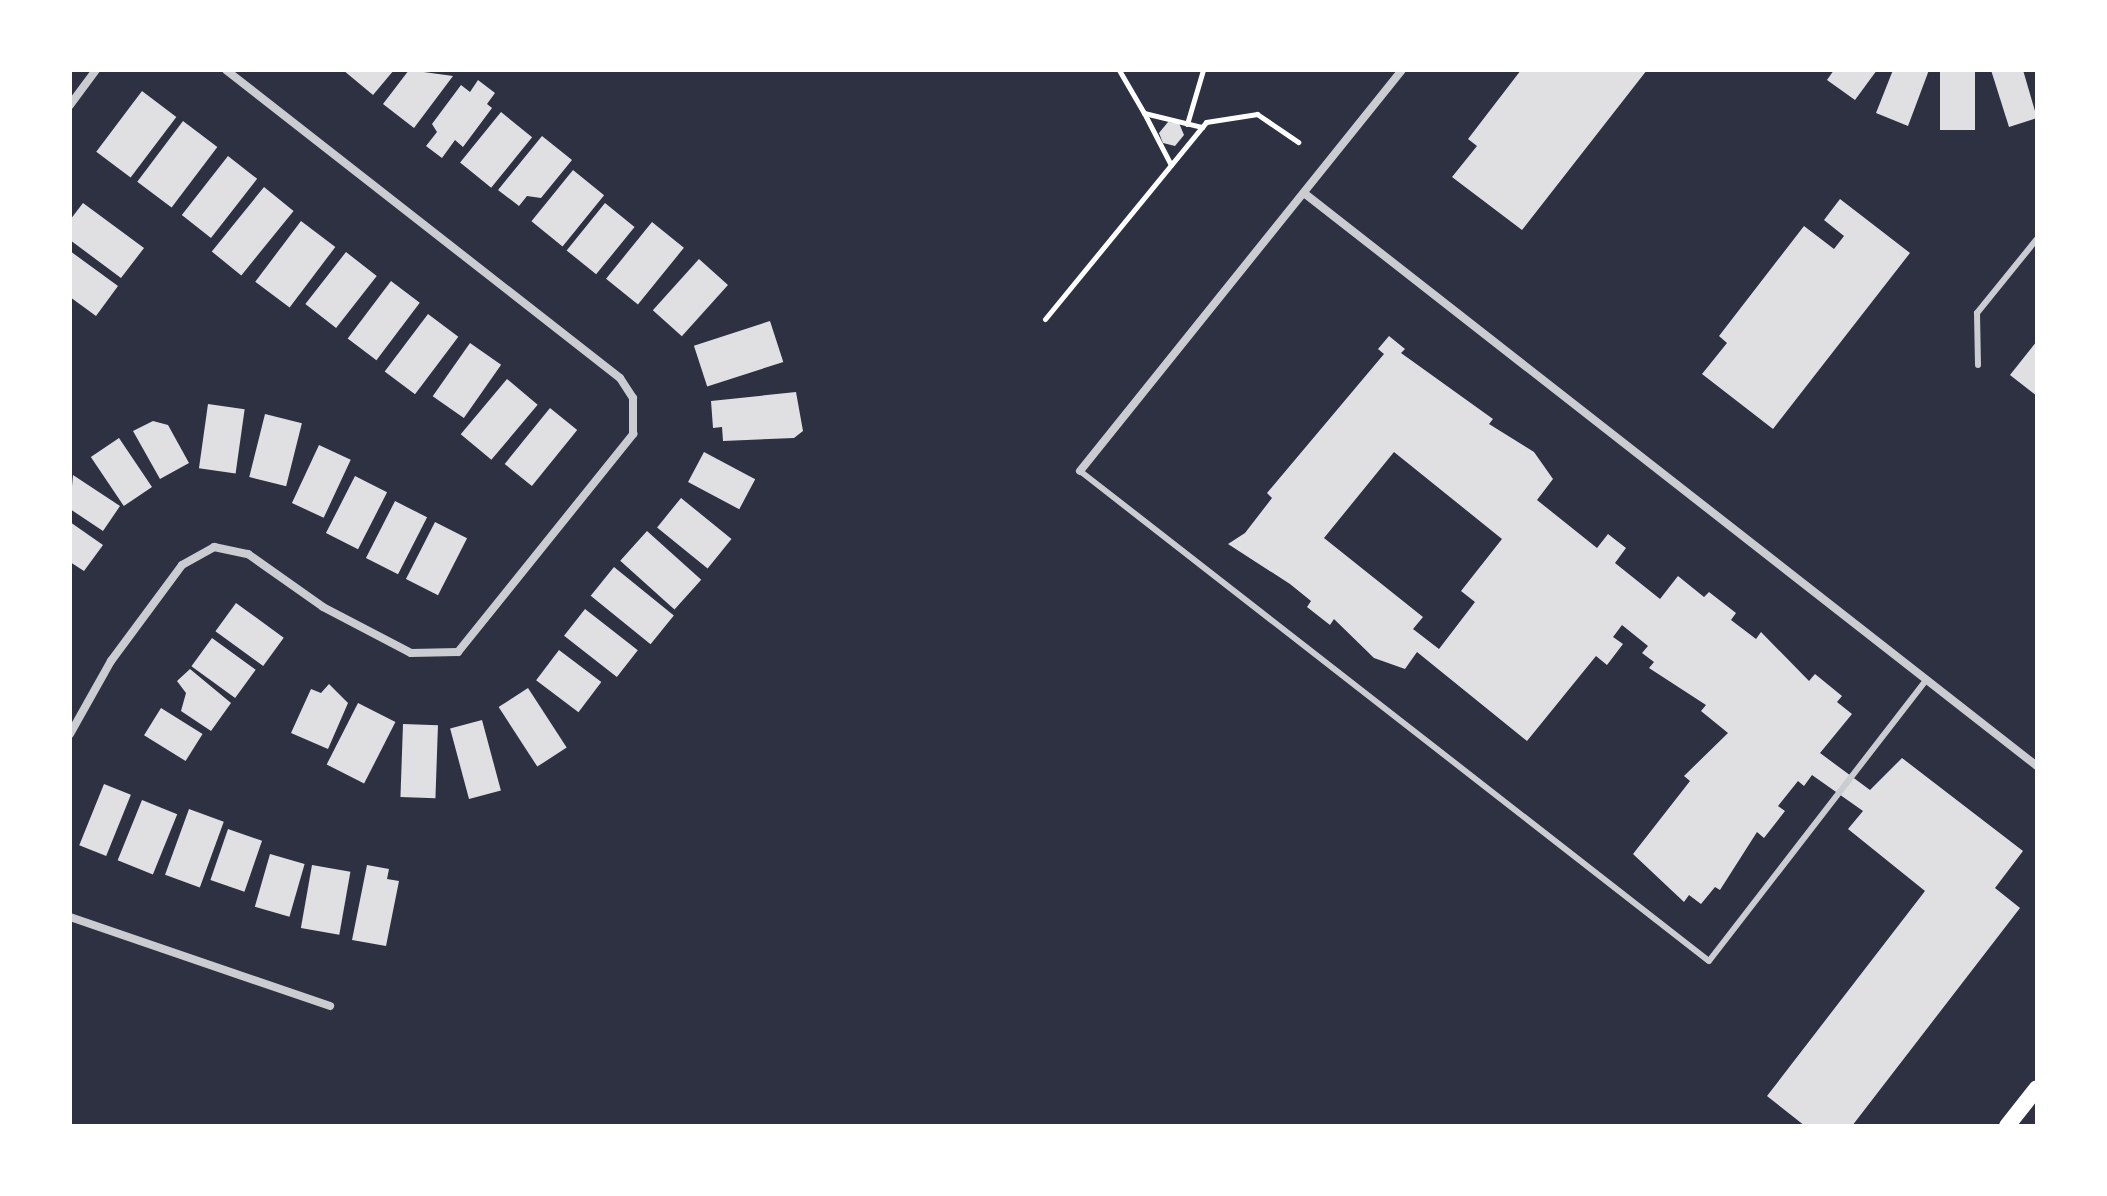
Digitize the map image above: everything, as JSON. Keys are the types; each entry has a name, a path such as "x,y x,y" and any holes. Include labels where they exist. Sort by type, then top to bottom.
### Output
{"main road":[{"path":"2007,1126 2037,1088"}],"street":[{"path":"70,105 96,70"},
{"path":"70,734 111,661 182,565 214,547 248,554 323,607 411,653 458,652 633,434 636,409 620,378 226,70"},
{"path":"1080,471 1402,70"},
{"path":"1304,193 2037,766"},
{"path":"70,917 330,1006"}],"lane":[{"path":"1978,365 1977,313 2037,239"},
{"path":"1080,471 1709,961 1927,679"}],"path":[{"path":"1119,70 1171,165"},
{"path":"1187,124 1203,70"},
{"path":"1144,113 1202,127 1246,112 1298,142"},
{"path":"1045,319 1202,127"}],"building":[{"path":"343,70 394,70 373,95"},
{"path":"409,70 453,76 414,128 383,104"},
{"path":"1521,70 1647,70 1522,230 1452,177 1477,146 1468,139"},
{"path":"1834,70 1877,70 1855,100 1827,80"},
{"path":"1893,70 1929,70 1908,126 1876,113"},
{"path":"1940,70 1975,70 1975,130 1940,130"},
{"path":"1991,70 2023,70 2037,118 2009,127"},
{"path":"478,80 495,93 487,104 492,108 463,147 455,140 442,158 426,146 437,132 432,124 461,85 470,92"},
{"path":"142,91 176,117 131,178 96,152"},
{"path":"501,112 532,137 491,188 460,163"},
{"path":"183,121 217,147 172,208 137,182"},
{"path":"1168,122 1179,123 1184,135 1175,146 1163,143 1159,133"},
{"path":"542,136 572,160 541,198 527,196 519,206 498,190"},
{"path":"228,156 257,179 211,238 182,215"},
{"path":"573,170 604,195 563,246 531,221"},
{"path":"264,187 294,211 241,275 212,252"},
{"path":"1840,199 1910,253 1773,429 1702,374 1727,343 1719,336 1804,226 1834,249 1844,236 1824,220"},
{"path":"83,203 144,248 121,278 70,240 70,220"},
{"path":"605,203 635,227 596,274 567,250"},
{"path":"301,221 335,247 290,308 255,282"},
{"path":"652,222 684,248 638,305 606,279"},
{"path":"70,251 118,286 96,316 70,297"},
{"path":"346,252 377,276 336,328 305,304"},
{"path":"699,259 728,285 682,336 653,310"},
{"path":"391,281 420,303 376,360 348,339"},
{"path":"428,314 458,337 415,394 385,372"},
{"path":"770,321 783,362 707,387 694,346"},
{"path":"1389,336 1405,349 1401,353 1493,419 1489,424 1534,452 1553,479 1537,500 1597,548 1608,534 1626,548 1615,563 1660,599 1678,576 1704,597 1709,592 1736,613 1731,620 1756,639 1761,632 1809,681 1815,674 1842,696 1837,702 1852,714 1820,753 1870,790 1902,758 2023,851 1995,888 2020,908 1852,1126 1805,1126 1767,1096 1925,891 1848,829 1863,811 1812,775 1804,786 1798,781 1778,806 1785,811 1764,838 1757,832 1720,890 1715,887 1701,904 1689,895 1684,902 1633,854 1690,781 1684,776 1728,733 1701,711 1706,705 1649,668 1654,662 1642,653 1648,646 1622,625 1613,637 1623,644 1607,665 1596,656 1527,741 1417,652 1405,669 1374,658 1334,619 1330,625 1307,607 1311,601 1290,584 1228,544 1245,533 1272,498 1267,493 1384,354 1378,349","holes":["1394,452 1502,539 1461,591 1475,602 1439,649 1413,629 1423,617 1324,538"]},
{"path":"2037,341 2037,396 2010,375"},
{"path":"470,343 501,365 464,418 433,396"},
{"path":"507,379 538,405 491,460 461,434"},
{"path":"796,392 803,431 794,438 723,441 722,427 713,428 711,401"},
{"path":"208,404 245,409 236,474 199,468"},
{"path":"550,408 577,430 532,486 505,464"},
{"path":"265,414 302,423 286,486 249,477"},
{"path":"153,421 168,425 189,463 160,479 133,431"},
{"path":"119,438 152,487 124,506 91,457"},
{"path":"319,445 351,460 324,518 292,503"},
{"path":"704,452 755,479 739,509 688,482"},
{"path":"73,475 120,506 103,531 70,509"},
{"path":"355,476 387,492 358,549 326,533"},
{"path":"681,498 732,539 708,568 657,528"},
{"path":"395,501 427,517 398,574 366,558"},
{"path":"70,522 103,545 84,571 70,562"},
{"path":"435,522 467,538 438,595 406,579"},
{"path":"647,531 701,580 674,610 620,561"},
{"path":"614,567 674,615 651,644 591,596"},
{"path":"236,603 284,638 263,666 215,631"},
{"path":"585,609 638,650 617,677 564,636"},
{"path":"212,638 256,670 235,698 191,666"},
{"path":"559,650 601,682 578,712 536,680"},
{"path":"190,669 231,703 211,731 181,711 186,693 177,681"},
{"path":"329,684 348,703 328,749 291,733 311,689 321,693"},
{"path":"528,688 567,748 537,767 499,707"},
{"path":"358,703 395,722 364,784 327,764"},
{"path":"161,708 203,734 186,761 144,735"},
{"path":"482,720 501,791 469,799 450,729"},
{"path":"403,724 438,725 435,798 400,797"},
{"path":"104,784 131,795 106,856 79,845"},
{"path":"142,800 177,814 153,875 118,860"},
{"path":"189,809 224,822 200,887 165,875"},
{"path":"228,829 262,841 244,892 210,880"},
{"path":"270,854 305,864 289,917 255,907"},
{"path":"312,865 350,872 339,935 301,928"},
{"path":"367,865 389,869 387,879 399,881 386,946 352,940"}]}
